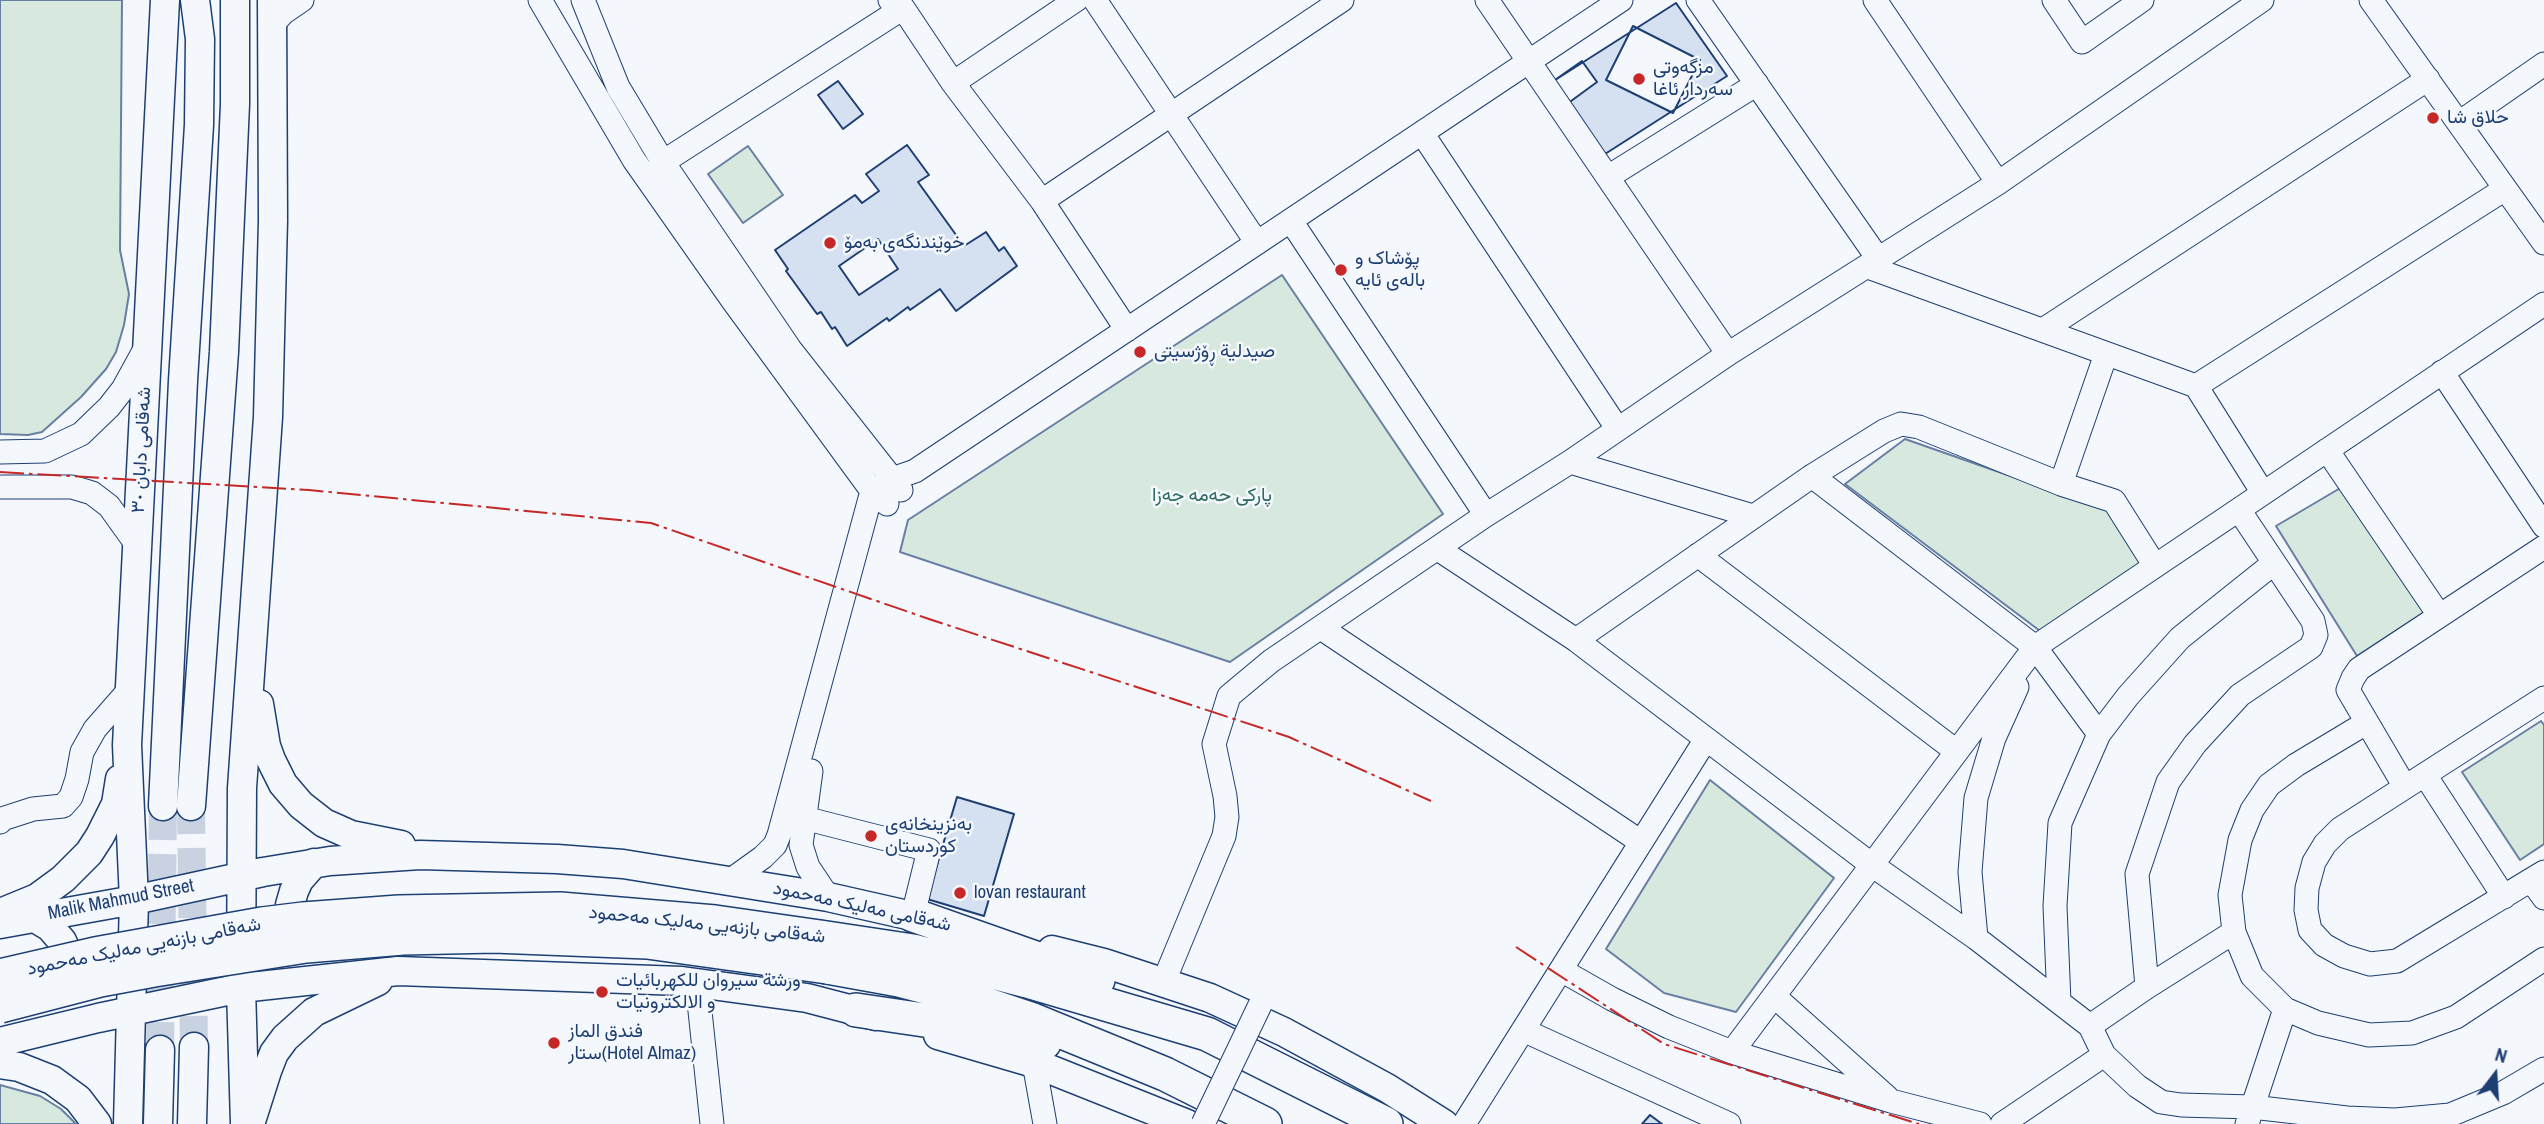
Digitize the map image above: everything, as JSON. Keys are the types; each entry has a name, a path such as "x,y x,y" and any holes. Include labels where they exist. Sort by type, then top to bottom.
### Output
{"highway":[{"name":"شەقامی بازنەیی مەلیک مەحمود","path":"0,976 95,954 303,919 399,912 560,909 715,922 824,952 899,980 964,997 1034,1020 1166,1074 1265,1124"},
{"path":"913,915 1117,987 1207,1034"},
{"name":"شەقامی بازنەیی مەلیک مەحمود","path":"0,1006 100,979 306,946 403,938 494,936 824,952 913,951 1027,981 1207,1034 1386,1124"},
{"path":"856,1010 996,1032 1166,1074"}],"main road":[{"name":"شەقامی دابان ٣٠","path":"128,1124 134,900 127,746 144,443 145,349 165,0"},
{"name":"شەقامی دابان ٣٠","path":"163,806 184,367 199,125 200,40 195,0"},
{"path":"191,806 224,352 235,104 235,0"},
{"path":"248,1124 241,988 242,788 268,417 273,220 272,12"},
{"path":"251,655 265,746 283,784 312,815 351,835 392,844 557,859"},
{"path":"0,914 37,898 63,879 89,853 116,804 127,746"},
{"name":"شەقامی مەلیک مەحمود","path":"242,875 314,863 419,855 557,859 623,864 828,897 913,915 1104,963 1164,981 1210,998 1284,1032 1387,1088 1444,1124"},
{"path":"314,863 299,880 294,891 289,927 301,964 320,979"},
{"name":"Malik Mahmud Street","path":"0,923 134,900 242,875"},
{"path":"35,918 50,927 62,942 70,959 75,990 74,1008 69,1024"},
{"path":"248,1124 274,1053 296,1026 331,1003 398,971"},
{"path":"0,1042 69,1024 241,988 398,971 697,983 807,998 856,1010 1034,1063 1187,1124"},
{"path":"192,1124 194,1047"},
{"path":"158,1124 160,1050"},
{"path":"0,1064 19,1067 52,1080 78,1099 97,1124"}],"street":[{"path":"272,12 283,13 302,0"},
{"path":"540,0 634,160 888,491"},
{"path":"583,0 618,87 663,162 888,491"},
{"path":"953,83 1076,0"},
{"path":"1095,0 1257,243"},
{"path":"1042,201 1342,0"},
{"path":"1487,0 1728,354"},
{"path":"828,897 803,856 801,845 808,786 888,491 1621,0"},
{"path":"1698,0 1757,84 1873,264 2196,386 2263,493"},
{"path":"1875,0 1998,183"},
{"path":"2054,0 2082,42 2142,0"},
{"path":"1164,981 1224,836 1227,817 1225,796 1214,744 1229,696 1271,661 1486,515 1570,462 1616,428 1728,354 1998,183 2262,0"},
{"path":"2371,0 2544,243"},
{"path":"663,162 897,4 1042,201 1127,330"},
{"path":"2459,123 2544,64"},
{"path":"2043,330 2428,79"},
{"path":"1608,177 1757,84"},
{"path":"1422,133 1616,428"},
{"path":"2196,386 2505,189"},
{"path":"1291,221 1486,515"},
{"path":"1732,1052 2035,647 2544,304"},
{"path":"9,453 45,451 81,434 116,398 145,349"},
{"path":"2061,484 2106,354"},
{"path":"2442,372 2544,526"},
{"path":"1576,640 1812,476 1884,431 1901,425 1920,427 2061,484 2114,501 2155,566"},
{"path":"2328,450 2439,615"},
{"path":"1570,462 1753,516"},
{"path":"1812,476 2035,647 2099,734"},
{"path":"0,487 72,487 92,493 109,506 137,545"},
{"path":"731,880 775,845 888,491"},
{"path":"2147,987 2137,874 2168,782 2196,744 2240,695 2311,647 2316,635 2313,621 2239,510"},
{"path":"2405,787 2348,690 2353,678 2359,669 2544,547"},
{"path":"1437,549 1576,640 1872,865 1976,938 2090,1026 2104,1055 2137,1086 2161,1102 2250,1115 2395,1120 2450,1115 2503,1093 2544,1070"},
{"path":"1698,555 1956,751"},
{"path":"2059,1002 2055,906 2060,823 2099,734 2128,696 2180,638 2274,563"},
{"path":"1321,628 1641,842"},
{"path":"1976,938 1970,872 1976,798 1994,737 2035,647"},
{"path":"0,822 33,809 63,806 71,797 82,752 95,729 130,689"},
{"path":"2540,883 2504,897 2398,961 2370,964 2344,956 2324,945 2310,930 2306,911 2307,888 2314,862 2325,844 2340,829 2544,698"},
{"path":"2366,723 2296,765 2269,785 2252,810 2240,840 2230,895 2234,932 2252,976 2286,1009 2318,1023 2369,1035 2412,1033 2456,1017 2544,959"},
{"path":"1464,1124 1706,739"},
{"path":"2425,775 2504,897"},
{"path":"804,818 929,850 913,915"},
{"path":"2090,1026 2234,932"},
{"path":"1561,970 1669,1027 1732,1052 1891,1101 1980,1124"},
{"path":"697,983 712,1124"},
{"path":"1774,996 1891,1101"},
{"path":"1203,1124 1261,1005"},
{"path":"2250,1115 2286,1009"},
{"path":"1523,1030 1729,1124"},
{"path":"2002,1124 2104,1055"},
{"path":"1034,1063 1045,1124"}],"green space":[{"path":"0,0 122,0 120,250 129,294 124,325 116,352 106,369 81,397 42,432 28,435 0,434"},
{"path":"748,146 783,195 743,223 708,174"},
{"name":"پارکی حەمە جەزا","path":"1282,275 1443,514 1230,662 900,552 908,520"},
{"path":"1905,439 2110,511 2151,573 2052,640 1845,484"},
{"path":"2342,487 2426,611 2357,656 2276,526"},
{"path":"2541,721 2544,725 2544,844 2520,860 2462,772"},
{"path":"1710,780 1834,878 1736,1012 1664,993 1606,949"},
{"path":"0,1085 40,1096 61,1109 76,1124 0,1124"}],"building":[{"name":"مزگەوتی سەردار ئاغا","path":"1676,3 1727,76 1605,154 1552,82"},
{"path":"1633,26 1700,60 1673,113 1606,80"},
{"path":"1582,61 1597,82 1567,104 1552,82"},
{"path":"838,81 863,114 843,129 818,95"},
{"name":"خوێندنگەی بەمۆ","path":"907,145 929,175 918,182 964,246 986,232 999,251 1004,247 1017,266 956,311 940,289 910,310 908,307 889,321 887,318 847,346 821,312 817,314 786,271 788,269 775,250 855,195 862,203 879,191 866,174","holes":["878,239 898,269 859,295 839,266"]},
{"path":"957,797 1014,814 984,916 927,899"},
{"path":"1650,1115 1662,1124 1642,1124"}],"tunnel":[{"path":"160,1050 163,806"},
{"path":"191,806 194,1047"}],"power":[{"path":"0,472 309,490 651,523 929,619 1289,737 1431,801"},
{"path":"1516,947 1664,1044 1919,1124"}],"place":[{"name":"مزگەوتی سەردار ئاغا","path":"1639,79"},
{"name":"حلاق شا","path":"2433,118"},
{"name":"خوێندنگەی بەمۆ","path":"830,243"},
{"name":"پۆشاک و بالەی ئایە","path":"1341,270"},
{"name":"صيدلية ڕۆژسیتی","path":"1140,352"},
{"name":"بەنزینخانەی کوردستان","path":"871,836"},
{"name":"lovan restaurant","path":"960,893"},
{"name":"ورشة سيروان للكهربائيات و الالكترونيات","path":"602,992"},
{"name":"فندق الماز ستار(Hotel Almaz)","path":"554,1043"}]}
